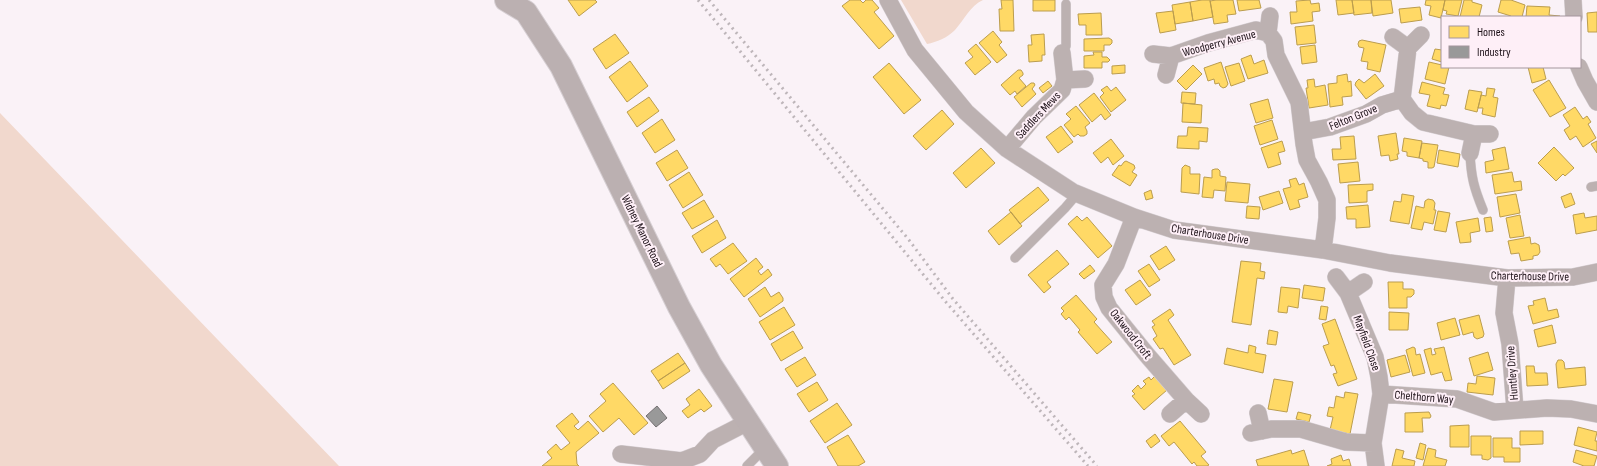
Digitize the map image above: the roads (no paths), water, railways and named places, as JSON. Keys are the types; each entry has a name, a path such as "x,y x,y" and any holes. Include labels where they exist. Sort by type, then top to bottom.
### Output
{"street":[{"name":"Widney Manor Road","path":"506,0 526,12 561,66 679,307 711,365 777,466"},
{"name":"Charterhouse Drive","path":"888,0 915,50 966,112 1007,149 1077,194 1134,216 1174,230 1323,250 1390,263 1507,278 1573,277 1597,272"},
{"path":"1573,0 1574,16"},
{"name":"Woodperry Avenue","path":"1268,33 1270,16"},
{"name":"Woodperry Avenue","path":"1153,54 1171,56 1208,43 1256,30 1268,33 1274,41 1276,55 1299,102 1307,160 1319,182 1326,200 1327,218 1323,250"},
{"path":"1421,36 1408,48 1402,99 1412,113 1423,122 1482,134 1470,153"},
{"path":"1393,37 1408,48"},
{"name":"Saddlers Mews","path":"1007,149 1034,117 1062,90 1065,80 1062,54"},
{"name":"Woodperry Avenue","path":"1166,75 1171,56"},
{"path":"1579,68 1584,81 1597,102"},
{"name":"Saddlers Mews","path":"1065,80 1085,79"},
{"name":"Felton Grove","path":"1303,132 1330,127 1366,114 1382,105 1402,99"},
{"name":"Oakwood Croft","path":"1134,216 1116,264 1103,285 1104,297 1109,308 1146,355 1186,400 1201,414"},
{"name":"Mayfield Close","path":"1336,278 1348,293 1375,357 1381,394"},
{"name":"Huntley Drive","path":"1507,278 1504,313 1510,344 1515,410 1546,408 1597,414"},
{"path":"1348,293 1364,282"},
{"name":"Chelthorn Way","path":"1376,466 1373,443 1381,394 1457,399 1494,412 1515,410"},
{"path":"1170,414 1186,400"},
{"path":"1258,414 1256,432 1301,429 1346,442 1373,443"},
{"path":"621,454 682,461 700,454 713,440 748,422"}],"lane":[{"path":"1062,54 1066,46 1066,4"},
{"path":"1470,153 1470,172 1473,185 1483,210"},
{"path":"1015,258 1077,194"},
{"path":"747,466 765,448"}],"railway":[{"path":"698,0 945,301 1088,466"},
{"path":"709,0 909,240 953,299 1097,466"}]}
